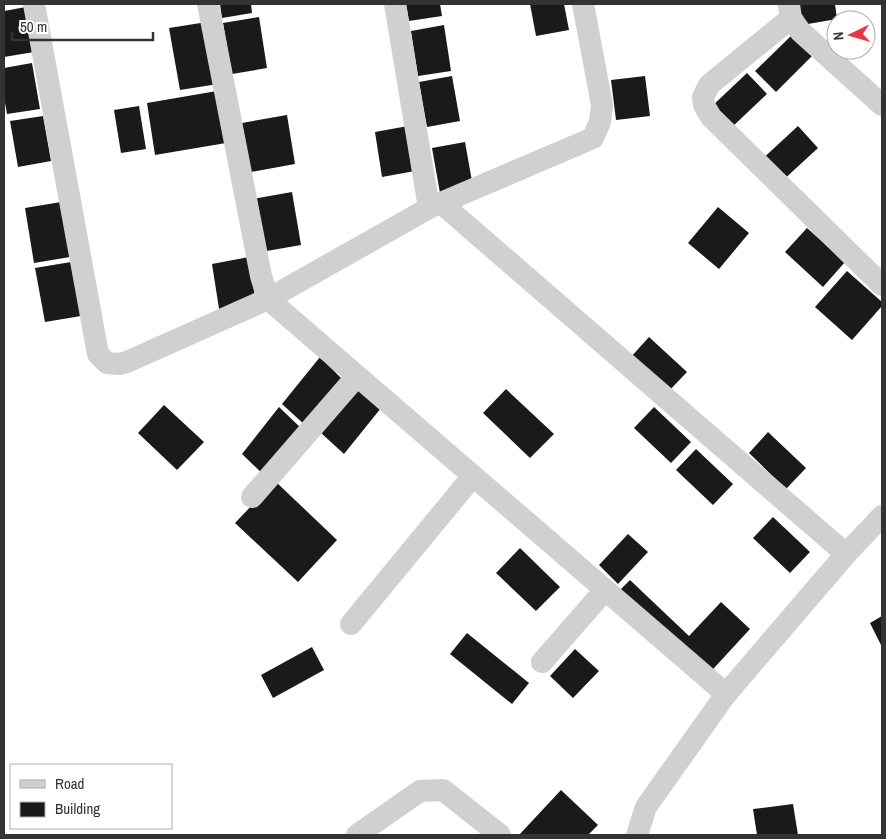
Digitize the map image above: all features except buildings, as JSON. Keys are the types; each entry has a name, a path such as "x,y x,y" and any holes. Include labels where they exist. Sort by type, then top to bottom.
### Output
{"street":[{"path":"34,4 98,354 106,363 119,364 268,300 435,206 593,138 600,122 602,105 583,4"},
{"path":"208,4 261,276 268,300 726,694"},
{"path":"394,4 435,206 846,554"},
{"path":"882,105 800,30 790,11 709,85 703,96 704,105 711,117 882,285"},
{"path":"252,497 357,376"},
{"path":"351,624 473,476"},
{"path":"638,835 646,807 726,694 846,554 882,516"},
{"path":"542,662 605,590"},
{"path":"357,835 420,791 443,790 500,835"}]}
